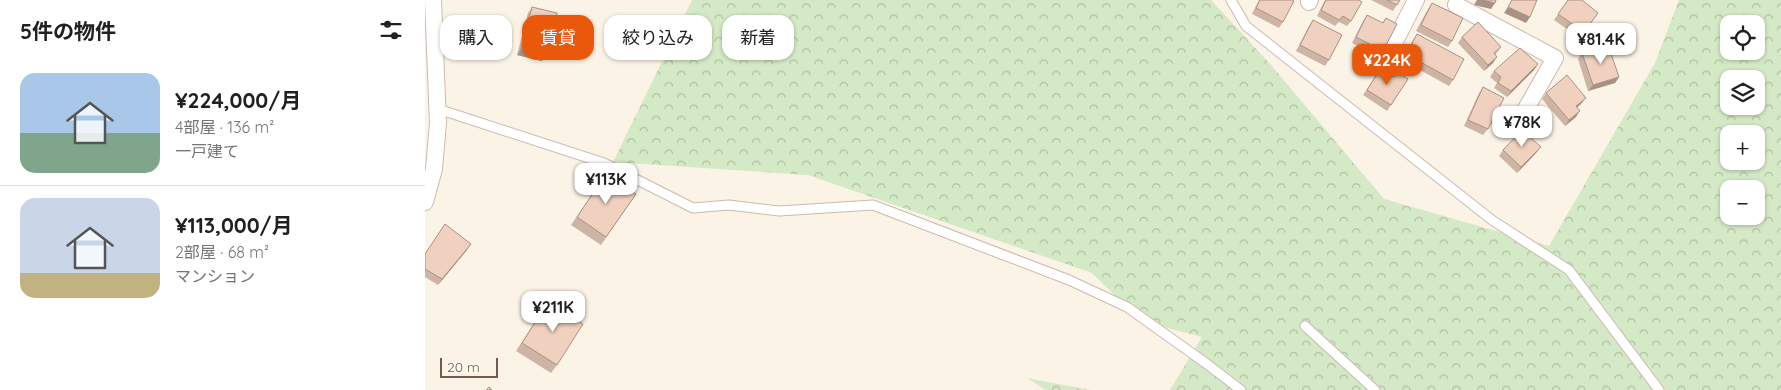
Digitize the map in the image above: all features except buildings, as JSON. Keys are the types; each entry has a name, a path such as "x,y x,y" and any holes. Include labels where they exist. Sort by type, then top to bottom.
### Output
{"street":[{"path":"425,202 434,169 438,109 431,70 433,0"},
{"path":"1385,59 1416,0"},
{"path":"1454,2 1555,58 1523,114"}],"lane":[{"path":"1231,0 1246,26 1492,220 1569,270 1659,390"},
{"path":"438,109 604,163 693,208 729,205 779,211 873,205 1069,280 1127,307 1241,390"},
{"path":"1305,326 1375,390"}],"green space":[{"path":"692,0 1211,0 1271,65 1384,199 1549,246 1655,63 1679,0 1781,0 1781,390 1170,390 1202,337 1141,321 1092,273 808,175 613,162 663,60 712,60 712,15 685,15"},
{"path":"1027,378 1090,390 1046,390"}]}
